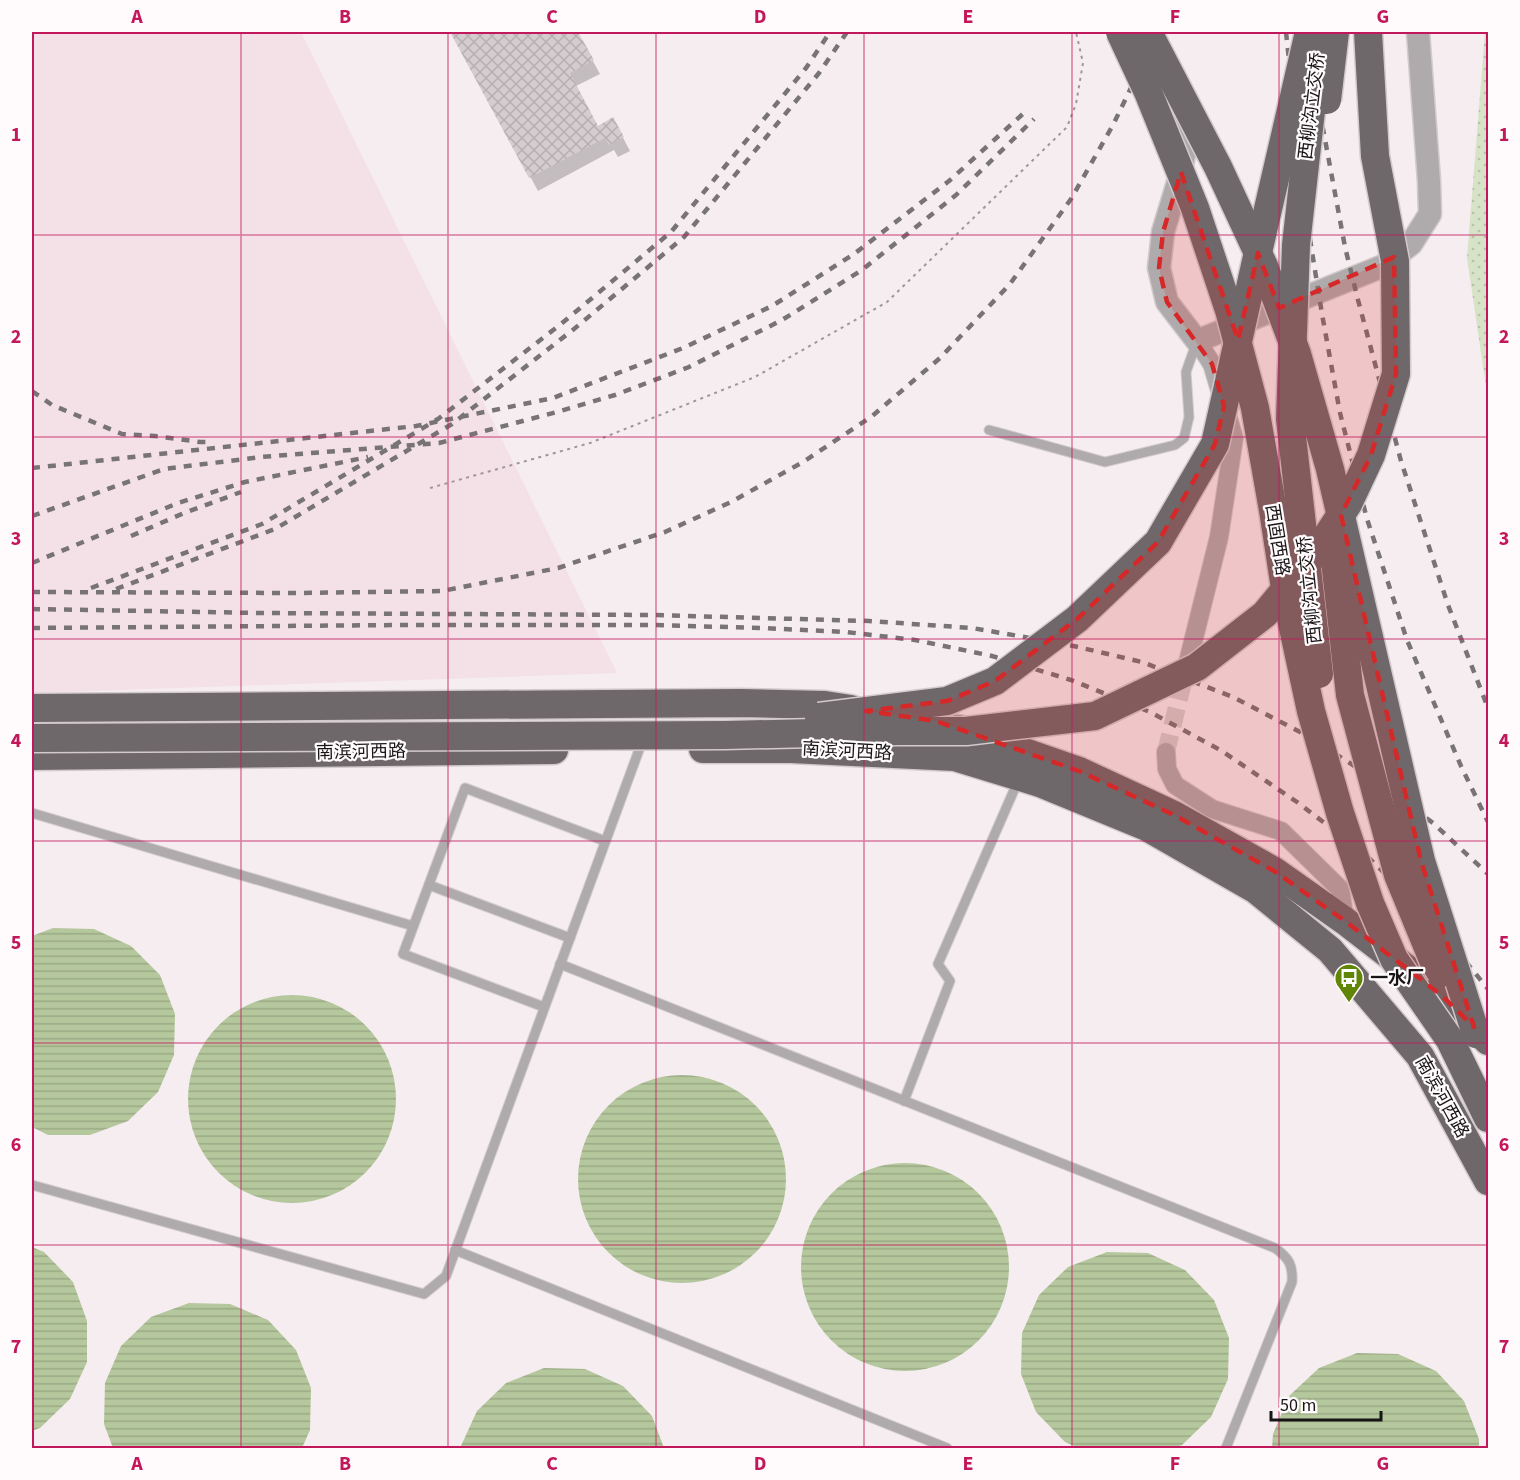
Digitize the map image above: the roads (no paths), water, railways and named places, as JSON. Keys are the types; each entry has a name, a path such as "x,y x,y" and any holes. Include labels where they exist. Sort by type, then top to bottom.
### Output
{"highway":[{"name":"西固西路","path":"1120,32 1148,92 1195,208 1228,310 1255,408 1286,595 1311,711 1370,903 1394,959 1471,1038"},
{"path":"1148,32 1218,167 1264,266 1297,354 1330,468 1421,861 1471,1038"},
{"path":"32,724 803,719 946,701 994,681 1077,619 1158,542 1215,444 1310,32"},
{"name":"西柳沟立交桥","path":"1320,32 1296,245 1290,419 1320,678 1347,778 1396,920 1471,1038 1488,1059"},
{"name":"西柳沟立交桥","path":"1335,32 1317,186 1309,358 1350,695 1398,874 1433,960 1471,1038 1488,1118"},
{"path":"32,738 725,735 966,731 1095,716 1197,667 1265,614 1317,551 1348,504 1371,455 1396,374 1395,261 1375,156 1368,32"},
{"path":"32,708 740,703 825,705 936,721 1079,771 1173,815 1274,871 1345,921 1441,995 1471,1038"},
{"name":"南滨河西路","path":"32,756 791,749 955,757 1040,783 1147,827 1255,889 1330,950 1420,1056 1488,1181"}],"street":[{"path":"1197,341 1383,266 1411,243 1430,214 1418,32"},
{"path":"1169,81 1183,110 1187,139 1180,176 1163,232 1159,268 1167,302 1212,364 1234,438 1219,537 1185,674"},
{"path":"1166,752 1167,769 1175,785 1212,809 1281,831 1340,889 1345,921"}],"lane":[{"path":"989,430 1105,462 1175,445 1184,438 1189,417 1186,372 1197,341"},
{"path":"32,1185 424,1294 446,1276 639,750"},
{"path":"904,1101 950,981 938,964 1020,777"},
{"path":"544,1007 403,954 465,788 605,841"},
{"path":"32,813 414,926"},
{"path":"429,885 570,938"},
{"path":"560,964 1275,1248 1284,1254 1293,1272 1292,1282 1226,1449"},
{"path":"455,1250 947,1449"}],"tunnel":[{"path":"1166,752 1185,674"}],"railway":[{"path":"91,588 262,524 438,419 561,324 671,232 806,68 830,32"},
{"path":"116,589 275,529 452,424 574,329 684,237 819,73 847,32"},
{"path":"32,592 442,591 558,568 665,532 731,502 803,462 871,417 940,358 1010,284 1071,199 1113,125 1156,32"},
{"path":"1286,32 1304,202 1322,314 1340,413 1367,519 1407,640 1461,766 1488,822"},
{"path":"1305,32 1345,247 1401,461 1448,605 1488,708"},
{"path":"32,468 416,426 553,398 683,348 772,306 854,254 949,181 1025,112"},
{"path":"32,516 164,469 261,457 439,443 615,395 689,367 782,320 862,270 956,195 1034,119"},
{"path":"32,391 52,405 122,434 212,442"},
{"path":"32,563 178,503 245,482 368,457"},
{"path":"131,536 241,492"},
{"path":"32,609 653,615 869,621 972,628 1065,644 1142,662 1233,697 1302,733 1364,772 1433,823 1488,874"},
{"path":"32,628 404,625 652,625 762,628 846,632 915,640 992,656 1071,680 1150,712 1222,751 1297,802 1364,853 1432,920 1488,989"}],"place":[{"name":"一水厂","path":"1349,1004"}]}
